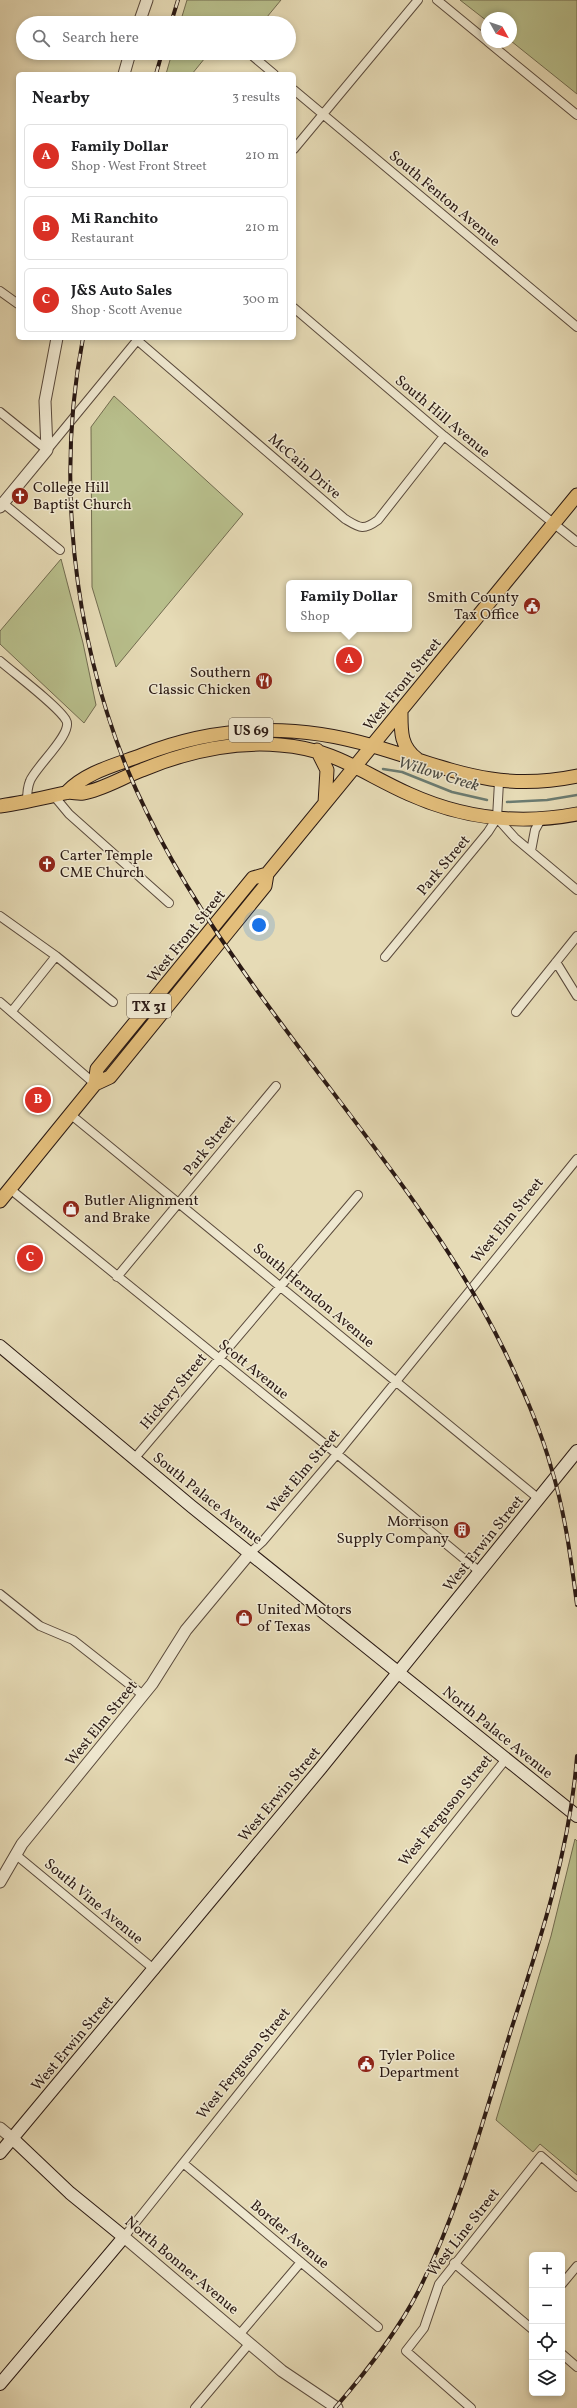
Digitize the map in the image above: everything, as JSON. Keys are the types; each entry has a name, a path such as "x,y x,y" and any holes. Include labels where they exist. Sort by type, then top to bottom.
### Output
{"main road":[{"name":"West Front Street","path":"0,1201 95,1084 97,1069 254,878 267,874 577,495"},
{"path":"401,712 404,746 418,760"},
{"name":"US 69","path":"67,792 78,780 153,751 187,739 223,732 288,730 327,735 373,746 465,775 499,782 546,781 577,776"},
{"name":"US 69","path":"0,806 27,802 67,792 82,793 173,759 217,748 267,744 317,750 356,766 395,788 463,813 497,818 541,819 577,814"},
{"path":"317,750 327,770 325,803"},
{"name":"South Palace Avenue","path":"0,1346 134,1459 398,1672"},
{"name":"West Erwin Street","path":"0,2153 155,1970 577,1451"},
{"name":"North Palace Avenue","path":"398,1672 577,1816"},
{"name":"North Bonner Avenue","path":"12,2138 70,2193 124,2237"},
{"name":"West Ferguson Street","path":"0,2384 124,2237"}],"street":[{"path":"142,16 146,0"},
{"path":"296,147 418,0"},
{"path":"437,0 481,35"},
{"path":"496,48 577,115"},
{"path":"125,72 128,60"},
{"path":"257,60 272,72"},
{"name":"South Fenton Avenue","path":"296,92 577,327"},
{"path":"0,291 16,303"},
{"name":"South Hill Avenue","path":"296,310 444,436 577,542"},
{"path":"47,450 45,401 56,340"},
{"path":"60,550 1,505 137,340"},
{"name":"McCain Drive","path":"139,340 345,520 358,527 368,528 378,520 444,436"},
{"path":"0,412 47,450"},
{"path":"0,661 62,716 68,725 65,735 35,771 28,788 27,802"},
{"path":"499,782 497,818 531,851 577,890"},
{"path":"54,796 69,814 170,903"},
{"name":"Park Street","path":"384,957 488,832 497,818"},
{"path":"531,851 535,830 541,819"},
{"path":"0,916 56,956 113,1002"},
{"path":"516,1012 577,936"},
{"path":"12,1011 56,956"},
{"path":"556,962 577,996"},
{"path":"0,1002 95,1084"},
{"name":"Park Street","path":"117,1277 276,1086"},
{"name":"South Herndon Avenue","path":"70,1114 539,1499"},
{"name":"West Elm Street","path":"1,1880 15,1854 143,1695 186,1630 250,1553 263,1541 337,1454 577,1159"},
{"name":"Scott Avenue","path":"10,1189 480,1572"},
{"name":"Hickory Street","path":"134,1459 358,1195"},
{"path":"0,1594 40,1626 73,1640 143,1695"},
{"name":"West Ferguson Street","path":"124,2237 506,1759"},
{"name":"South Vine Avenue","path":"15,1854 155,1970"},
{"path":"0,2128 12,2138"},
{"name":"West Line Street","path":"471,2408 406,2351 424,2328 435,2289 454,2263 541,2156 577,2187"},
{"name":"Border Avenue","path":"183,2163 378,2327"},
{"name":"North Bonner Avenue","path":"124,2237 282,2371 337,2408"},
{"path":"239,2335 301,2262"},
{"path":"454,2263 529,2326"},
{"path":"565,2280 577,2266"},
{"path":"195,2408 249,2344"},
{"path":"565,2357 577,2367"}],"green space":[{"path":"187,0 281,0 268,16 182,16"},
{"path":"460,0 577,0 577,94 517,46 517,12 481,12 481,16"},
{"path":"170,60 203,60 194,72 167,72"},
{"path":"114,396 243,514 116,667 92,587 91,427"},
{"path":"61,559 83,643 96,705 84,723 0,644 0,631"},
{"path":"575,1839 577,1841 577,2175 540,2144 533,2152 496,2120 551,1936"}],"waterway":[{"name":"Willow Creek","path":"383,769 402,772 452,792 487,800"},
{"name":"Willow Creek","path":"507,802 547,800 577,795"}],"railway":[{"path":"173,16 178,0"},
{"path":"157,72 160,60"},
{"path":"83,340 75,391 71,445 71,500 74,555 82,609 93,663 108,715 126,766 162,842 205,915 271,1009 413,1200 477,1299 517,1378 547,1452 564,1518 577,1605"},
{"path":"335,2408 380,2352 401,2322 434,2259 459,2195 543,1929 561,1861 568,1826 577,1756"}],"place":[{"name":"College Hill Baptist Church","path":"20,496"},
{"name":"Smith County Tax Office","path":"532,606"},
{"name":"Family Dollar","path":"349,660"},
{"name":"Southern Classic Chicken","path":"264,681"},
{"name":"Carter Temple CME Church","path":"47,864"},
{"name":"Mi Ranchito","path":"38,1100"},
{"name":"Butler Alignment and Brake","path":"71,1209"},
{"name":"J&S Auto Sales","path":"30,1258"},
{"name":"Morrison Supply Company","path":"462,1530"},
{"name":"United Motors of Texas","path":"244,1618"},
{"name":"Tyler Police Department","path":"366,2064"}]}
